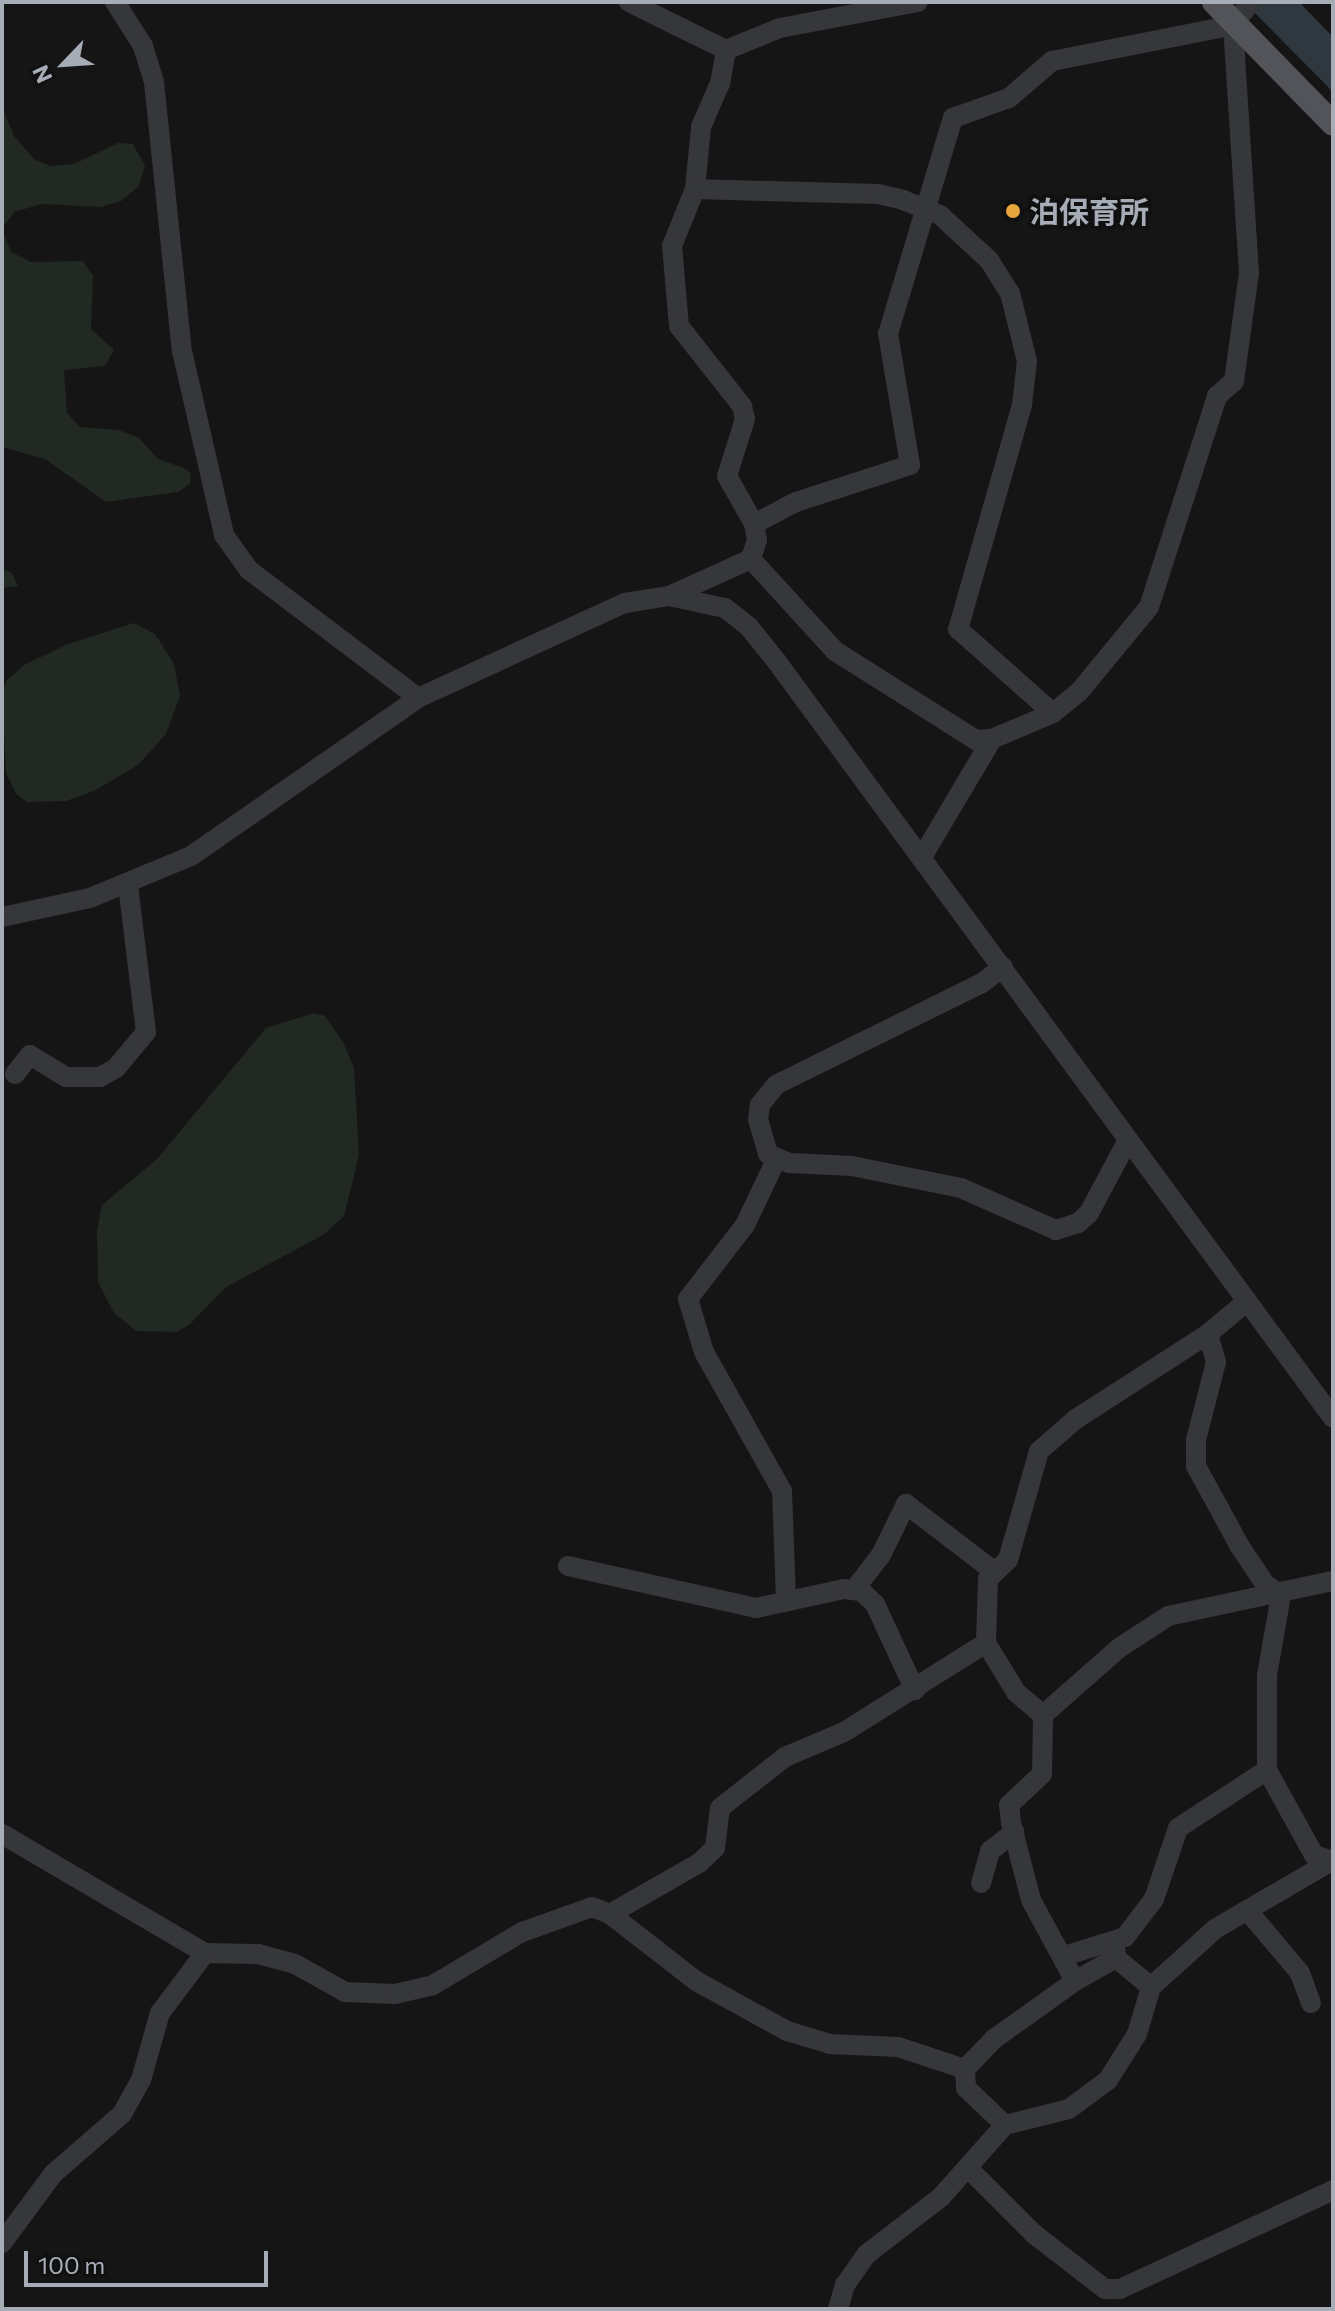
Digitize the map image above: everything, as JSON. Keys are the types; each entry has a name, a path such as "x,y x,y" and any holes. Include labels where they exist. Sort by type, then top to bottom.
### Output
{"main road":[{"path":"1214,2 1241,14 1333,124"}],"street":[{"path":"115,2 143,46 154,82 182,351 224,535 249,570 418,698"},
{"path":"629,2 726,50 780,28 918,2"},
{"path":"751,559 845,659 965,736 992,739 1053,713 1079,692 1149,607 1217,396 1234,381 1249,273 1241,14 1052,61 1009,98 953,118 888,334 910,465 796,502 754,524"},
{"path":"2,917 128,885 221,838 418,698 625,603 669,596 751,559 757,540 754,524 727,476 745,419 742,406 676,317 672,246 695,189 701,127 720,83 726,50"},
{"path":"695,189 878,194 925,209 966,233 989,260 1010,293 1027,361 1022,405 958,629 1053,713"},
{"path":"669,596 725,608 749,627 922,857 1333,1418"},
{"path":"922,857 992,739"},
{"path":"15,1074 30,1055 66,1077 100,1077 116,1068 146,1032 128,885"},
{"path":"1003,967 982,983 776,1085 760,1105 758,1119 764,1146 776,1160 852,1166 961,1188 1056,1230 1078,1223 1089,1213 1128,1140"},
{"path":"776,1160 745,1225 688,1299 704,1352 782,1491 786,1602"},
{"path":"1043,1715 1016,1692 986,1643 988,1579 1008,1560 1039,1451 1076,1419 1208,1334 1247,1301"},
{"path":"1208,1334 1216,1362 1196,1440 1196,1466 1239,1545 1265,1584 1281,1595"},
{"path":"568,1566 756,1608 854,1590 881,1555 906,1504 995,1572"},
{"path":"1075,1981 1031,1900 1009,1805 1042,1774 1043,1715 1119,1648 1168,1616 1281,1595 1333,1581"},
{"path":"854,1590 875,1604 915,1690"},
{"path":"1281,1595 1267,1675 1267,1770 1314,1855 1332,1860"},
{"path":"610,1914 699,1863 715,1848 720,1808 785,1757 844,1732 986,1643"},
{"path":"1005,2125 966,2088 965,2069 994,2039 1116,1951 1154,1899 1178,1828 1267,1770"},
{"path":"981,1883 990,1851 1014,1832"},
{"path":"2,1834 205,1953 258,1954 295,1964 345,1992 395,1994 433,1985 548,1921 592,1907 610,1914 696,1981 787,2031 830,2044 898,2047 965,2069"},
{"path":"838,2309 845,2285 867,2254 969,2169 1005,2125 1069,2109 1108,2080 1137,2034 1151,1987 1215,1929 1332,1860"},
{"path":"1247,1910 1300,1973 1311,2003"},
{"path":"1064,1956 1116,1951"},
{"path":"1116,1951 1151,1987"},
{"path":"2,2243 53,2174 122,2114 141,2080 160,2013 205,1953"},
{"path":"969,2169 1034,2234 1105,2289 1120,2289 1333,2190"}],"shaded area":[{"path":"1244,2 1299,2 1333,37 1333,92"},
{"path":"2,106 14,136 34,159 50,166 74,164 118,143 133,144 145,166 138,187 121,201 101,207 42,204 14,212 2,229"},
{"path":"2,229 11,252 31,262 83,261 93,276 91,329 114,350 105,366 64,370 67,413 80,427 119,430 139,438 158,459 191,473 190,484 178,492 106,502 45,459 2,447"},
{"path":"2,569 12,573 18,586 2,588"},
{"path":"134,623 155,634 174,664 180,696 166,734 138,765 94,791 66,801 27,802 16,794 6,773 2,693 7,680 24,665 68,644"},
{"path":"314,1013 325,1016 343,1042 354,1068 359,1155 344,1216 323,1235 226,1287 189,1325 177,1332 136,1331 114,1313 98,1282 97,1230 102,1205 157,1159 266,1028"}],"place":[{"name":"泊保育所","path":"1013,211"}]}
